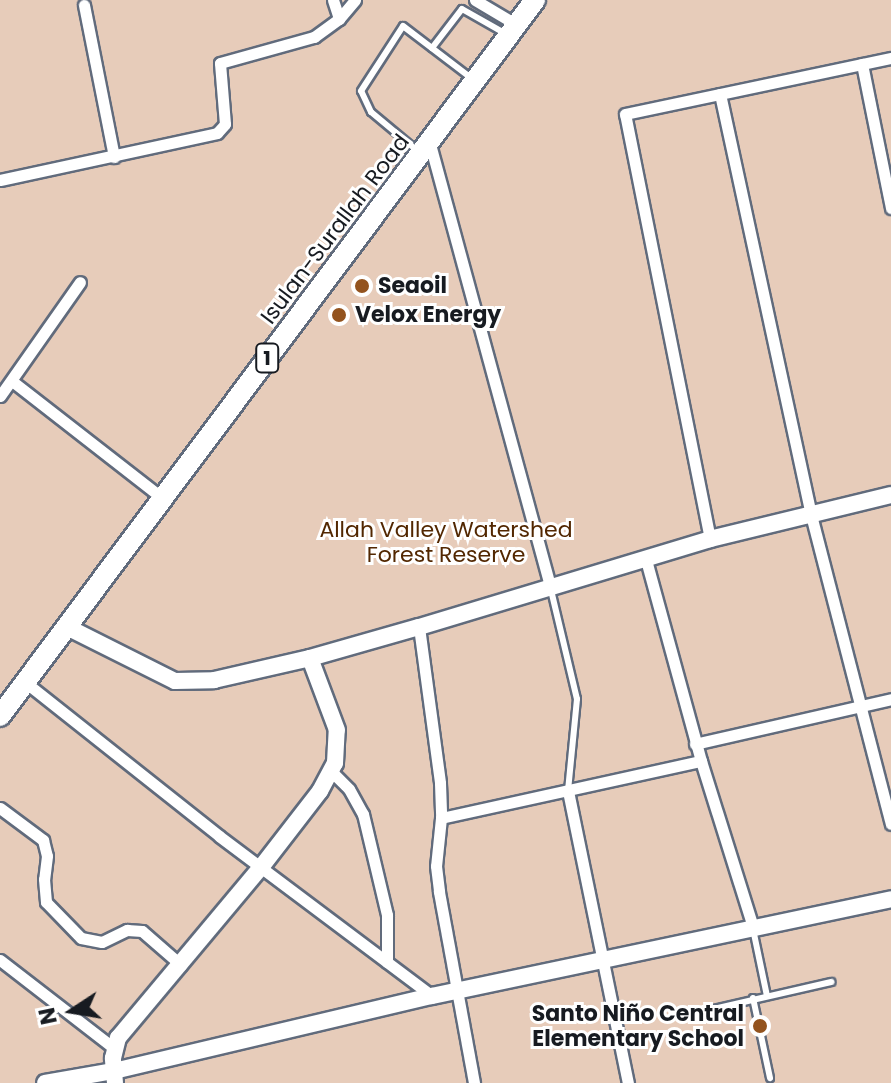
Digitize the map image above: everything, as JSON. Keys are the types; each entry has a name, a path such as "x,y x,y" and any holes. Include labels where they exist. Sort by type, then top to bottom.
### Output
{"highway":[{"name":"Isulan-Surallah Road","path":"0,716 535,0"}],"street":[{"path":"333,0 339,19"},
{"path":"0,180 114,157 222,130 225,124 217,72 220,63 297,44 339,19 355,0"},
{"path":"475,0 513,30"},
{"path":"84,5 114,157"},
{"path":"710,539 625,114 891,58"},
{"path":"862,64 891,208"},
{"path":"720,94 811,515 891,824"},
{"path":"426,149 550,587"},
{"path":"1,393 80,282"},
{"path":"12,381 161,497"},
{"path":"65,626 175,681 214,680 310,658 710,539 891,495"},
{"path":"646,560 695,744 753,927"},
{"path":"419,627 440,783 441,818 436,866 474,1083"},
{"path":"115,1077 114,1048 118,1038 262,866 320,791 331,771 338,747 337,730 310,658"},
{"path":"25,682 432,996"},
{"path":"695,744 891,699"},
{"path":"441,818 701,761"},
{"path":"331,771 349,789 363,814 387,915 387,962"},
{"path":"568,791 628,1083"},
{"path":"0,808 43,840 47,856 44,879 46,902 81,938 102,942 127,930 142,931 181,965"},
{"path":"45,1083 115,1077 432,996 891,899"},
{"path":"0,960 114,1048"}],"lane":[{"path":"432,48 462,9 513,30"},
{"path":"426,149 371,112 361,91 403,26 475,82"},
{"path":"550,587 577,699 568,791"},
{"path":"753,927 767,996"},
{"path":"696,1013 831,982"},
{"path":"753,998 770,1078"}],"green space":[{"name":"Allah Valley Watershed Forest Reserve","path":"0,0 891,0 891,1083 0,1083"}],"place":[{"name":"Seaoil","path":"362,286"},
{"name":"Velox Energy","path":"339,315"},
{"name":"Santo Niño Central Elementary School","path":"760,1026"}]}
